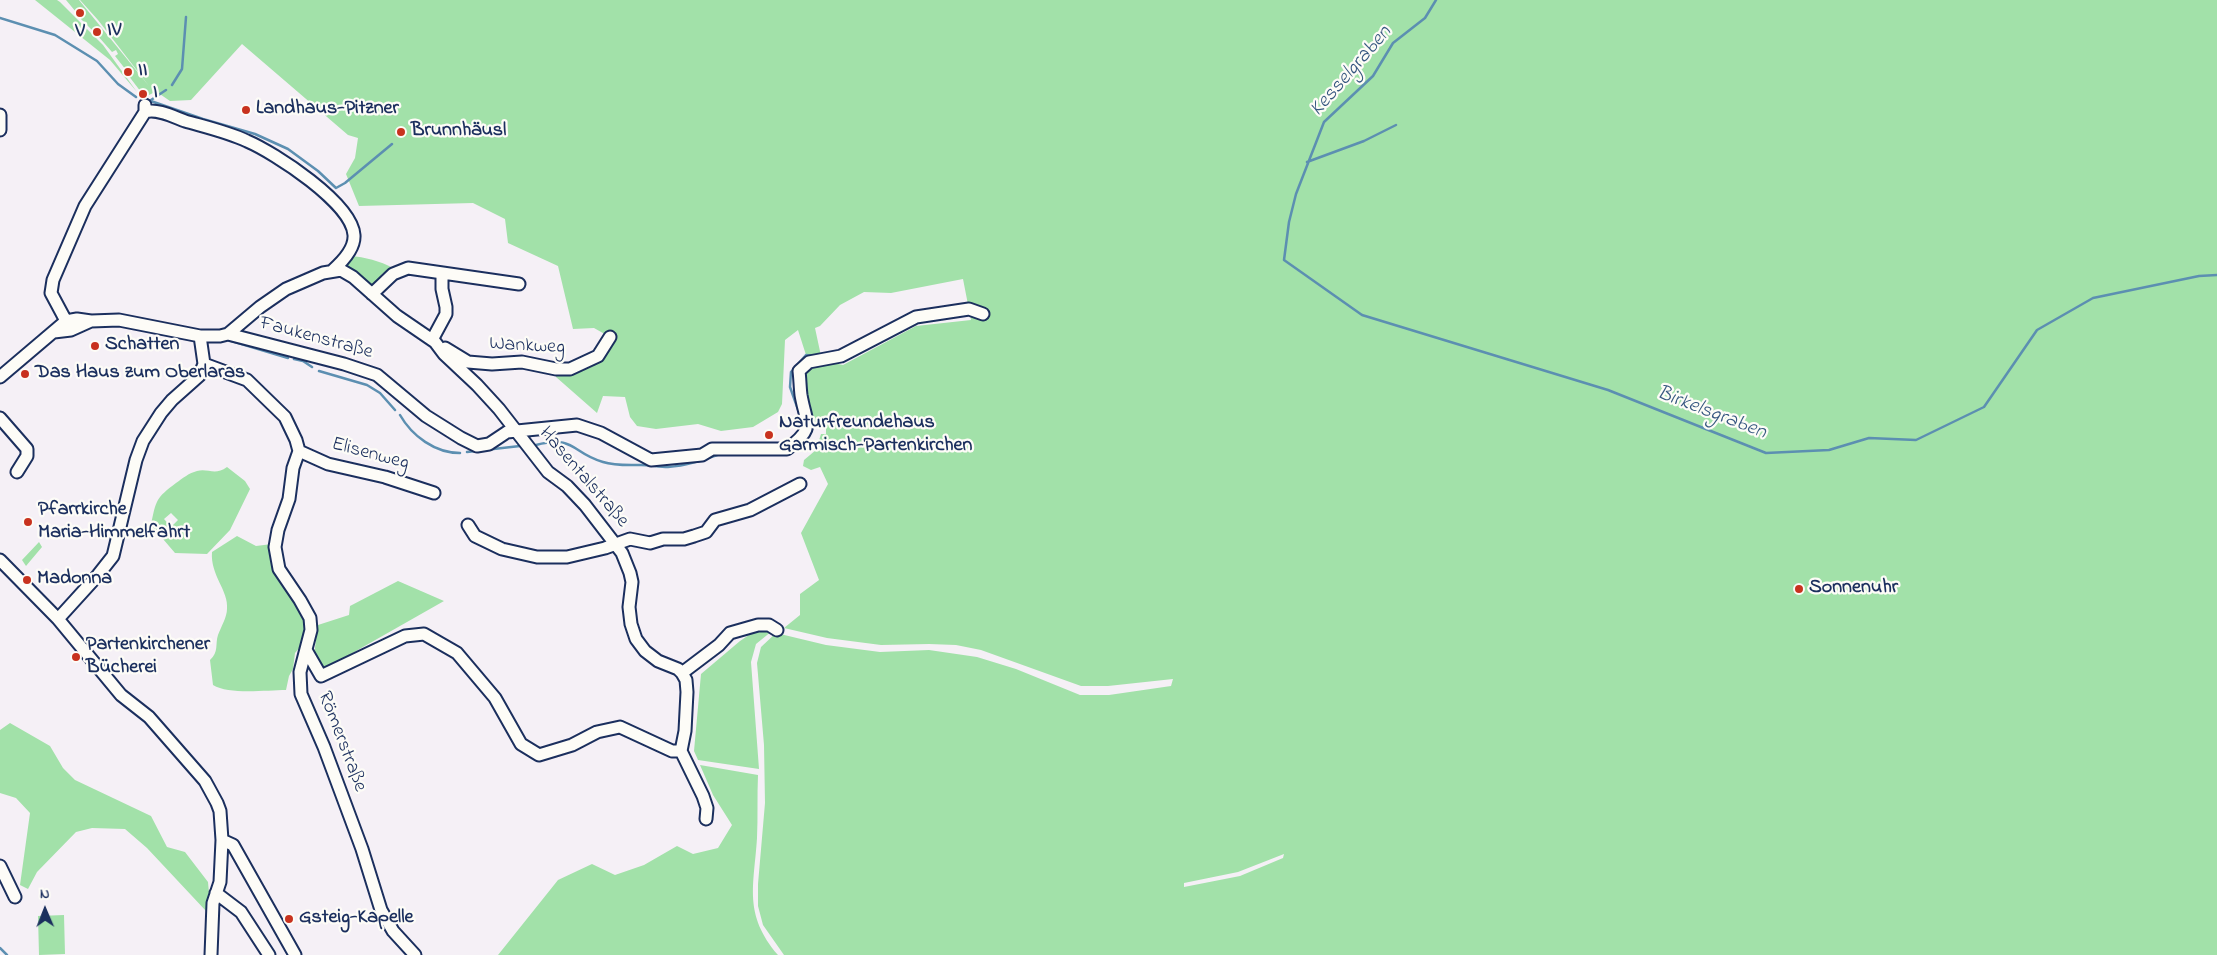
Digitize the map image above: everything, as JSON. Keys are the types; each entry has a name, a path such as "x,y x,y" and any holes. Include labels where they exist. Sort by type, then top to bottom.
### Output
{"street":[{"path":"0,377 66,321 51,293 53,280 85,206 145,108 239,138 264,150 302,174 342,209 353,226 353,246 333,270"},
{"path":"0,115 0,130"},
{"path":"372,294 399,271 408,268 519,284"},
{"path":"228,334 260,307 286,289 333,270 345,271 397,316 434,341 446,314 442,289 442,273"},
{"path":"517,431 544,430 577,425 584,426 651,460 702,455 712,449 786,449 796,442 807,427 808,419 801,396 799,371 809,362 841,356 916,317 969,309 984,314"},
{"name":"Faukenstraße","path":"66,321 77,319 127,321 200,336 214,337 228,334 377,374 426,416 472,444 484,446 507,432 517,431"},
{"path":"54,332 70,330 91,321"},
{"path":"58,619 113,556 136,460 143,441 156,420 172,400 199,376 204,364 200,336"},
{"name":"Wankweg","path":"434,341 468,362 492,364 522,362 570,369 598,356 610,337"},
{"name":"Hasentalstraße","path":"434,341 444,354 477,385 517,431 539,462 585,505 615,543 630,573 632,587 629,607 631,624 636,639 645,651 658,661 678,669 682,674"},
{"path":"204,364 247,380 285,416 299,451"},
{"path":"0,418 27,449 27,456 17,472"},
{"name":"Elisenweg","path":"299,451 328,464 385,477 434,492"},
{"name":"Römerstraße","path":"299,451 293,468 289,498 278,530 275,547 279,569 304,605 310,618 311,630 300,672 304,701 324,747 362,849 374,891 392,931 415,955"},
{"path":"468,525 475,536 502,549 537,557 567,556 605,548 630,539 650,543 663,539 684,539 694,536 706,532 715,520 750,510 800,484"},
{"path":"0,560 58,619 121,695 149,717 205,781 220,811 222,840 220,882 213,902 211,955"},
{"path":"706,819 707,808 703,796 681,751 685,731 687,692 686,680 682,674 719,645 730,633 758,625 770,625 776,630"},
{"path":"300,681 321,676 405,636 424,634 457,653 495,698 522,744 539,755 572,744 597,732 620,728 672,751 681,751"},
{"path":"306,650 321,676"},
{"path":"222,840 233,845 295,955"},
{"path":"0,866 15,897"},
{"path":"216,893 240,912 269,955"}],"green space":[{"path":"35,0 57,0 60,2 103,45 137,92 110,60"},
{"path":"66,0 79,0 149,86 98,20 80,0 2217,0 2217,955 784,955 763,925 758,906 765,803 764,745 757,663 761,647 776,633 826,645 880,652 929,650 977,657 1016,669 1080,695 1109,695 1171,686 1173,679 1108,686 1081,686 981,650 956,645 881,645 827,638 784,628 800,615 800,594 819,580 801,533 828,484 820,467 811,470 803,466 804,460 816,450 821,434 826,434 826,423 811,422 799,371 829,362 843,365 916,326 971,320 963,279 891,293 864,292 840,305 820,326 815,328 821,356 806,355 798,330 785,340 782,404 778,412 753,427 721,431 698,424 656,429 637,426 630,417 625,397 603,396 597,413 556,377 556,369 585,363 610,337 594,328 573,329 558,266 508,243 505,219 473,203 359,206 346,174 355,158 358,138 348,135 242,44 191,100 170,101 154,90 155,92 147,96 144,90 141,92 128,75 132,73 129,69 126,70 115,56 118,54 116,50 112,52 97,35 100,33 98,29 94,32 79,17 82,14 81,11 76,12","holes":["1284,854 1283,858 1240,876 1184,887 1184,883 1238,872"]},
{"path":"350,256 383,263 393,268 382,274 375,287 350,269 342,266"},
{"path":"227,467 245,481 250,489 230,530 207,554 175,553 151,525 158,500 169,488 191,473 201,470 223,470","holes":["171,513 178,520 171,527 164,519"]},
{"path":"237,536 256,546 272,544 309,624 306,640 295,653 293,669 289,676 286,690 238,691 213,685 210,660 216,651 218,635 227,612 227,602 216,575 212,552"},
{"path":"39,542 42,547 26,566 22,560"},
{"path":"398,581 444,601 326,668 319,667 314,655 318,625 349,615 350,606"},
{"path":"761,627 772,631 756,644 751,662 759,769 698,760 694,751 701,674 740,641"},
{"path":"10,723 50,746 63,768 75,780 151,816 167,847 185,852 208,882 209,893 206,911 147,848 125,829 92,828 76,832 37,872 28,889 20,885 30,813 16,798 0,793 0,730"},
{"path":"700,765 758,775 757,838 753,899 755,913 760,926 778,955 498,955 558,880 592,864 615,875 644,865 677,846 693,854 718,848 732,825 713,795"},
{"path":"64,915 65,954 39,955 38,916"}],"waterway":[{"name":"Birkelsgraben","path":"1436,0 1425,18 1393,43 1373,76 1324,122 1296,194 1289,222 1284,260 1362,315 1608,390 1766,453 1829,450 1869,438 1916,440 1984,407 2037,330 2093,298 2199,276 2217,275"},
{"path":"172,85 182,69 186,17"},
{"path":"0,18 55,35 97,61 118,84 136,97"},
{"path":"151,102 151,100 166,90"},
{"path":"145,99 255,134 288,149 318,171 336,188 345,183 392,144"},
{"path":"1307,162 1364,141 1396,125"},
{"path":"228,340 288,358"},
{"path":"798,433 801,418 790,387 791,372 806,355 814,356"},
{"path":"294,359 303,361 312,367"},
{"path":"319,371 367,385 380,393 395,410"},
{"path":"400,415 411,430 425,442 442,450 460,453"},
{"path":"536,445 559,442 573,446 593,458 622,465 675,466 720,454"},
{"path":"467,452 520,446"},
{"path":"0,948 7,955"}],"place":[{"name":"V","path":"80,13"},
{"name":"IV","path":"97,32"},
{"name":"II","path":"128,72"},
{"name":"I","path":"143,94"},
{"name":"Landhaus-Pitzner","path":"246,110"},
{"name":"Brunnhäusl","path":"401,132"},
{"name":"Schatten","path":"95,346"},
{"name":"Das Haus zum Oberlaras","path":"25,374"},
{"name":"Naturfreundehaus Garmisch-Partenkirchen","path":"769,435"},
{"name":"Pfarrkirche Maria-Himmelfahrt","path":"28,522"},
{"name":"Madonna","path":"27,580"},
{"name":"Sonnenuhr","path":"1799,589"},
{"name":"Partenkirchener Bücherei","path":"76,657"},
{"name":"Gsteig-Kapelle","path":"289,919"}],"water label":[{"name":"Kesselgraben","path":"1352,72"}]}
